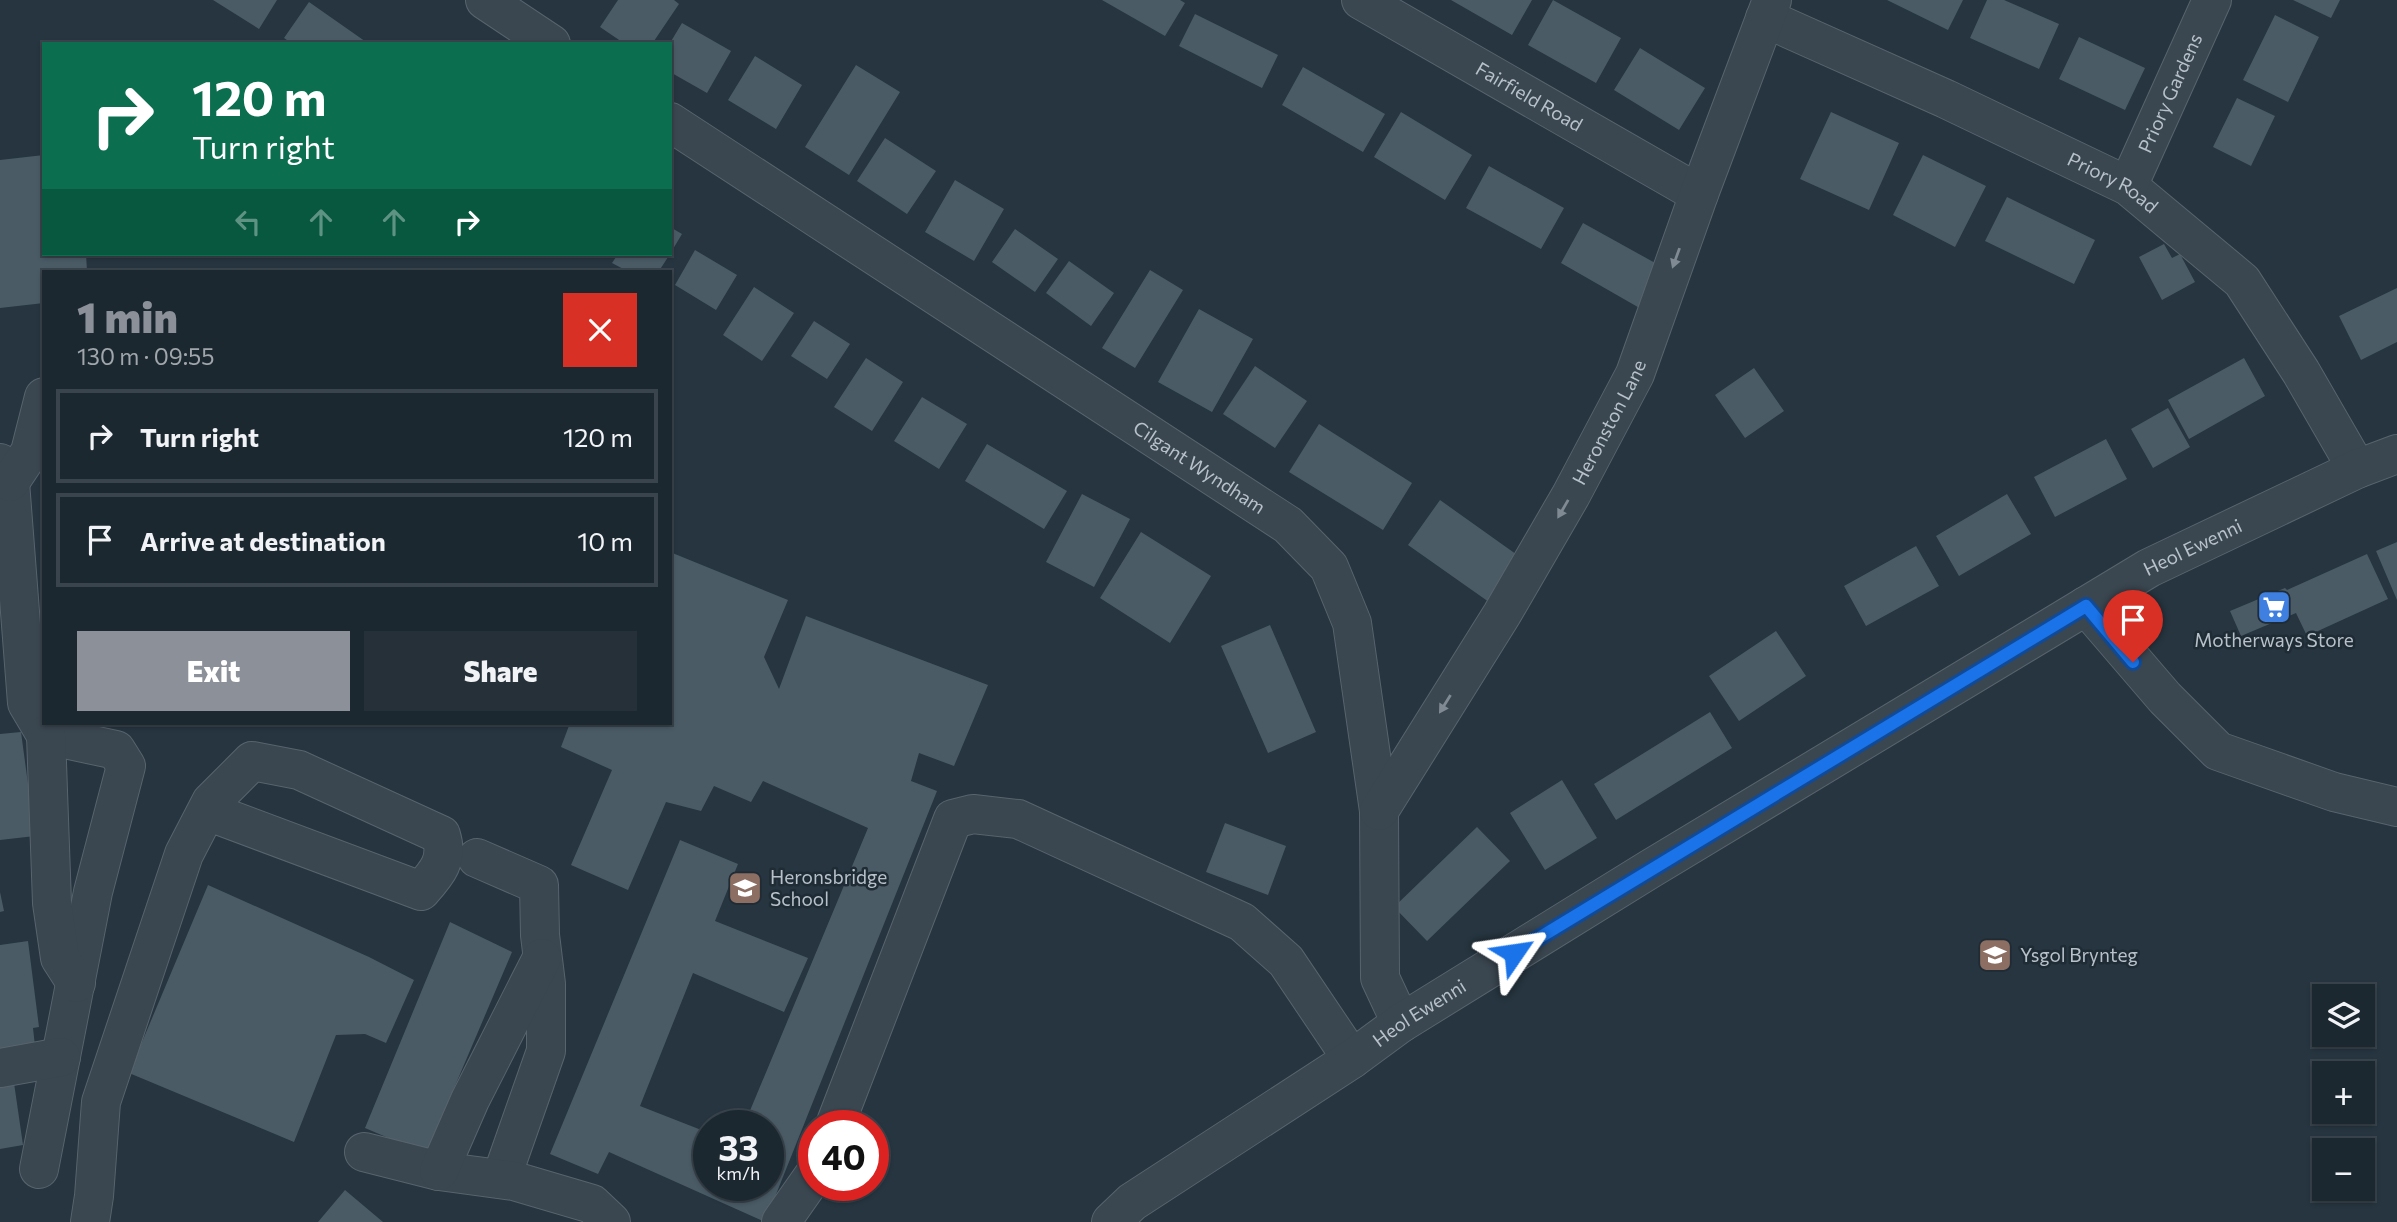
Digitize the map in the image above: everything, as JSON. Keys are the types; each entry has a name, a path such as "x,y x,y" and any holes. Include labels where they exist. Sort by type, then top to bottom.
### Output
{"street":[{"path":"485,0 548,42"},
{"name":"Fairfield Road","path":"1361,0 1699,194"},
{"name":"Priory Gardens","path":"2128,186 2212,0"},
{"name":"Heronston Lane","path":"1379,811 1502,614 1571,495 1635,374 1769,9"},
{"name":"Priory Road","path":"1769,9 1946,99 2128,186 2242,281 2301,372 2357,470"},
{"name":"Cilgant Wyndham","path":"672,123 1288,525 1329,567 1352,623 1379,811 1380,978 1401,1024"},
{"path":"42,405 30,452 5,472 27,703 46,735 52,903 60,958 76,983"},
{"name":"Heol Ewenni","path":"1111,1222 1132,1202 1352,1059 1401,1024 1673,855 2149,568 2357,470 2397,454"},
{"path":"2086,606 2165,698 2218,751 2334,792 2397,807"},
{"path":"39,1169 93,892 126,766 116,750 46,735"},
{"path":"90,1222 101,1102 184,854 211,803 252,761 299,770 440,835 445,849 437,872 421,891 207,811"},
{"path":"841,1110 953,819 973,814 1018,819 1242,922 1286,961 1352,1059"},
{"path":"477,858 539,885 540,934 546,984 546,1051 500,1179"},
{"path":"439,1171 470,1100 542,958"},
{"path":"0,1068 61,1057"},
{"path":"365,1152 439,1171 514,1181 592,1204 611,1222"},
{"path":"781,1222 798,1198"}],"building":[{"path":"213,0 277,0 259,29"},
{"path":"618,0 674,0 679,4 653,42 622,42 600,27"},
{"path":"1102,0 1180,0 1185,3 1165,36"},
{"path":"1451,0 1532,0 1512,35"},
{"path":"1553,0 1621,38 1596,83 1528,45"},
{"path":"1887,0 1963,0 1948,30"},
{"path":"1987,0 2004,0 2059,24 2039,69 1970,38"},
{"path":"2293,0 2340,0 2331,18"},
{"path":"309,2 366,42 290,42 284,38"},
{"path":"1195,14 1278,55 1262,88 1179,46"},
{"path":"2275,15 2319,37 2288,102 2243,80"},
{"path":"682,23 731,51 707,93 672,73 671,42"},
{"path":"2079,37 2145,68 2125,110 2059,79"},
{"path":"1640,48 1705,88 1679,130 1614,90"},
{"path":"755,56 802,85 776,129 728,100"},
{"path":"856,65 900,92 849,175 805,147"},
{"path":"1303,67 1385,114 1363,152 1282,105"},
{"path":"2237,98 2275,116 2251,166 2213,147"},
{"path":"1401,112 1472,155 1445,200 1374,157"},
{"path":"1831,112 1899,143 1869,210 1800,179"},
{"path":"885,138 936,171 907,214 857,181"},
{"path":"42,155 42,256 86,256 87,270 42,270 42,303 0,308 0,160"},
{"path":"1923,155 1986,186 1955,247 1893,215"},
{"path":"1489,166 1564,208 1541,249 1466,208"},
{"path":"955,180 1004,209 974,261 925,232"},
{"path":"2007,197 2095,240 2074,284 1985,241"},
{"path":"1583,223 1666,269 1643,310 1561,263"},
{"path":"672,228 682,234 672,251"},
{"path":"1015,229 1058,259 1035,292 992,262"},
{"path":"2164,244 2172,258 2180,254 2195,282 2162,300 2139,257"},
{"path":"695,250 737,275 716,310 675,285"},
{"path":"617,256 669,256 660,270 625,270 612,263"},
{"path":"1069,261 1114,293 1091,326 1046,293"},
{"path":"1150,270 1183,290 1135,368 1102,348"},
{"path":"754,287 794,313 762,361 723,335"},
{"path":"2397,288 2397,342 2361,360 2339,316"},
{"path":"1199,309 1253,339 1212,412 1158,382"},
{"path":"814,321 850,344 827,379 791,356"},
{"path":"866,358 903,382 872,431 834,407"},
{"path":"2244,358 2265,396 2189,439 2168,400"},
{"path":"1255,366 1307,401 1275,448 1223,414"},
{"path":"1754,368 1784,411 1745,438 1715,395"},
{"path":"922,397 967,424 939,469 894,441"},
{"path":"2168,408 2190,447 2153,468 2131,429"},
{"path":"1319,424 1412,483 1383,530 1289,472"},
{"path":"2106,439 2127,479 2055,517 2034,477"},
{"path":"987,444 1067,491 1044,529 965,481"},
{"path":"1082,494 1130,519 1094,587 1046,562"},
{"path":"2007,494 2031,534 1959,576 1936,536"},
{"path":"1440,500 1527,562 1496,607 1408,545"},
{"path":"1141,532 1211,576 1170,643 1100,598"},
{"path":"2397,542 2397,600 2376,551"},
{"path":"1916,546 1939,586 1866,626 1844,586"},
{"path":"672,553 788,600 764,657 779,689 806,616 988,685 954,766 919,753 911,781 937,791 810,1110 798,1110 798,1139 784,1174 784,1110 750,1110 868,828 763,781 751,802 714,786 701,811 666,802 628,890 571,865 612,770 561,747 569,725 672,725"},
{"path":"2367,554 2388,599 2307,636 2296,613 2241,636 2230,611 2285,588 2287,590"},
{"path":"1270,625 1316,732 1268,753 1221,646"},
{"path":"1776,631 1806,676 1739,721 1709,676"},
{"path":"1710,712 1732,748 1616,820 1594,784"},
{"path":"21,732 35,836 0,840 0,734"},
{"path":"1562,780 1597,838 1545,870 1510,813"},
{"path":"1225,823 1286,846 1268,895 1206,872"},
{"path":"1477,827 1510,861 1427,941 1394,907"},
{"path":"680,840 738,864 715,921 808,958 784,1012 693,973 640,1106 693,1127 693,1190 609,1152 598,1174 550,1154"},
{"path":"208,885 414,980 386,1043 365,1034 336,1035 294,1142 129,1073"},
{"path":"0,892 4,911 0,912"},
{"path":"450,922 512,952 426,1154 365,1128"},
{"path":"28,941 39,1027 33,1028 35,1046 0,1050 0,945"},
{"path":"14,1083 23,1145 0,1149 0,1085"},
{"path":"345,1190 383,1222 318,1222"},
{"path":"718,1201 773,1201 765,1222"}],"place":[{"name":"Motherways Store","path":"2274,607"},
{"name":"Heronsbridge School","path":"745,888"},
{"name":"Ysgol Brynteg","path":"1995,955"}],"route":[{"path":"1514,953 2086,606 2133,662"}]}
